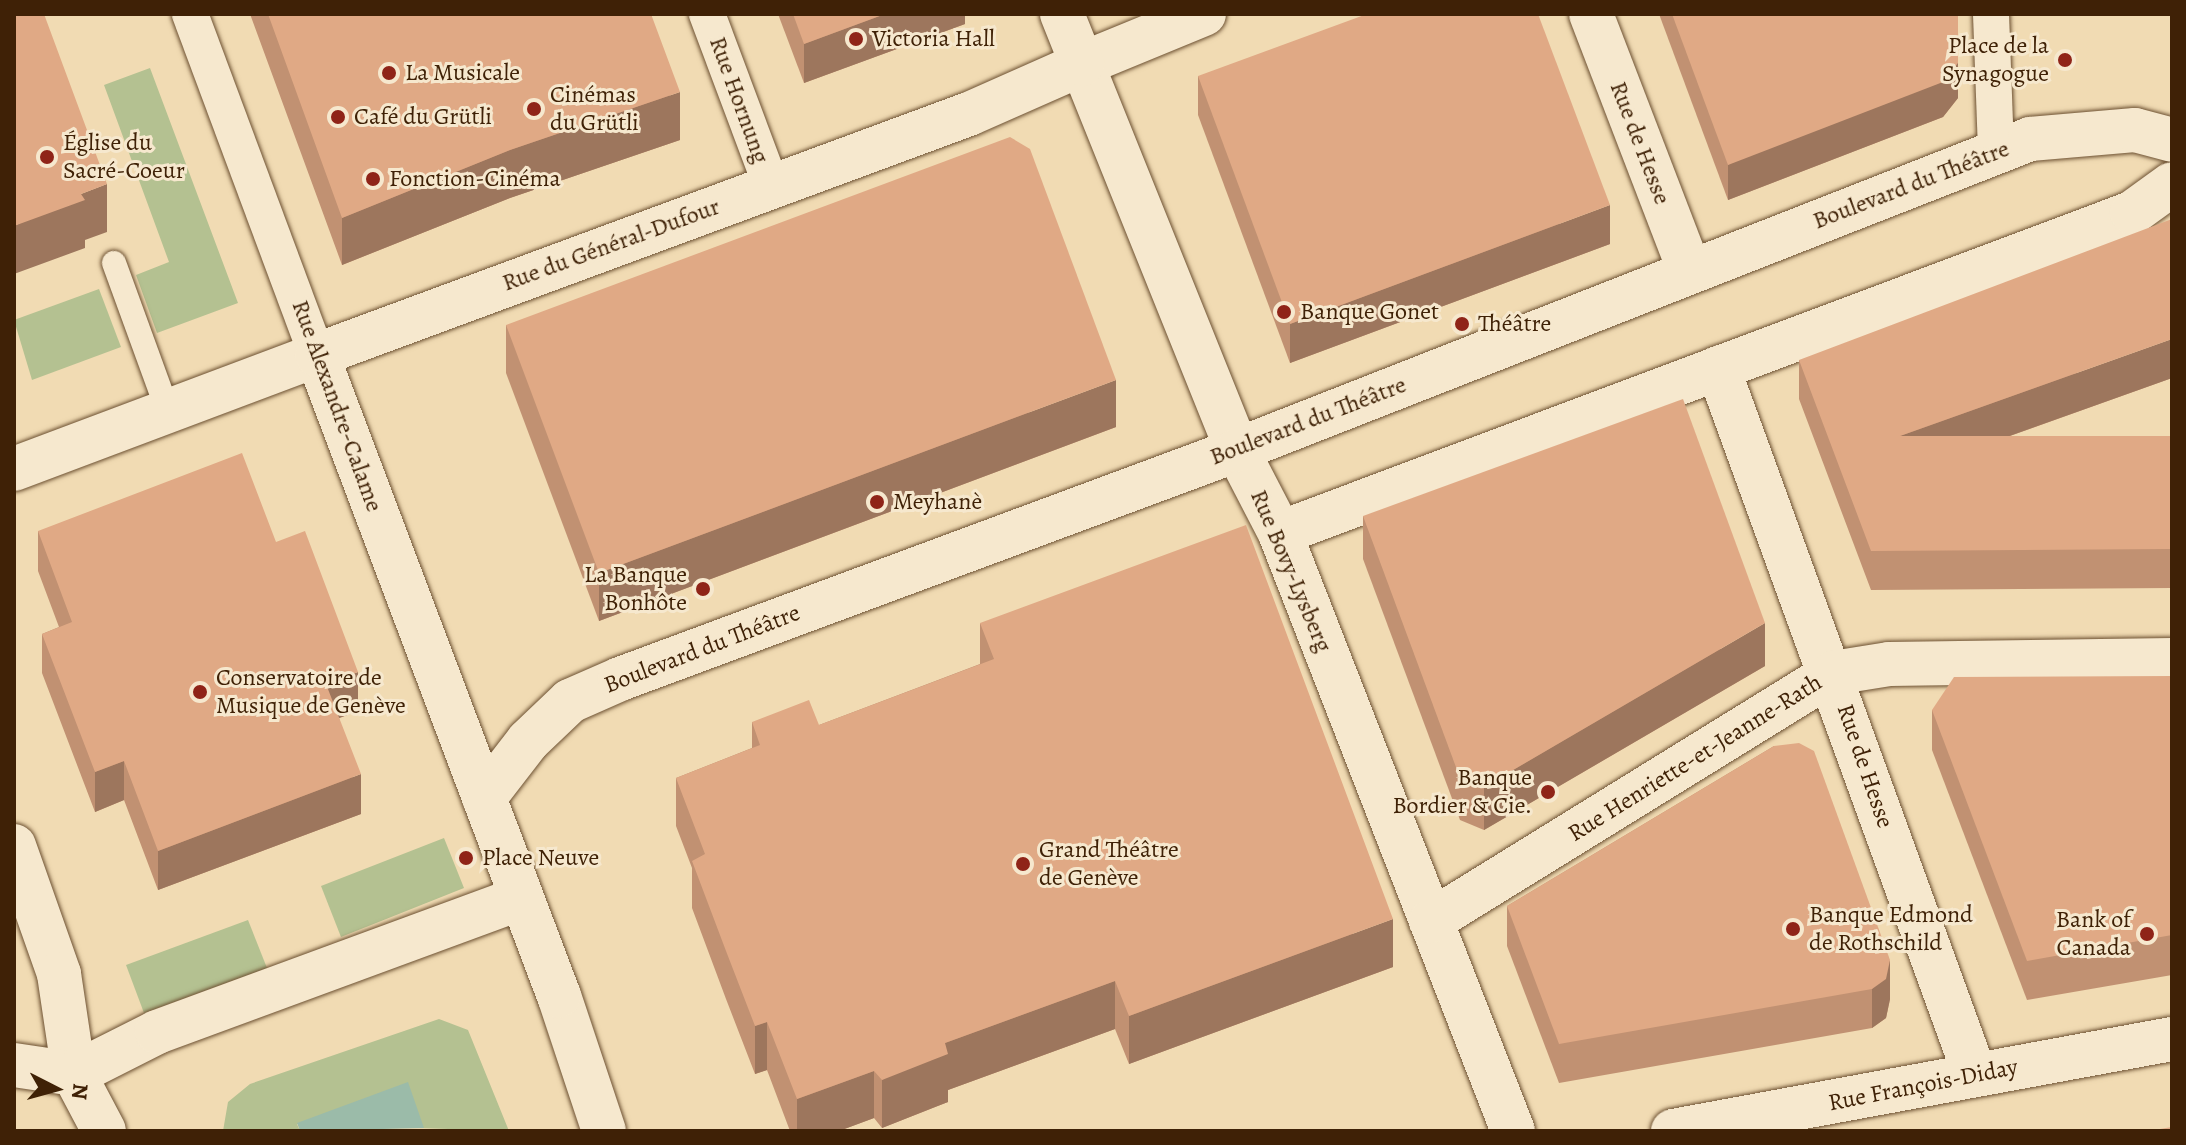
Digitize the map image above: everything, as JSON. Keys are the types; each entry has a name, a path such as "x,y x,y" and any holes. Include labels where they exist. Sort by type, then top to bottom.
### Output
{"street":[{"name":"Rue Alexandre-Calame","path":"190,14 521,898"},
{"name":"Rue Hornung","path":"707,14 771,185"},
{"name":"Rue Bovy-Lysberg","path":"1062,14 1237,450 1280,533 1513,1131"},
{"name":"Rue du Général-Dufour","path":"14,469 771,185 969,114 1204,14"},
{"name":"Rue de Hesse","path":"1591,14 1690,272"},
{"path":"1991,14 1996,151"},
{"name":"Boulevard du Théâtre","path":"484,798 528,741 570,701 620,679 1237,450 1996,151 2083,131 2135,130 2172,140"},
{"path":"1280,533 2132,213 2172,184"},
{"name":"Rue de Hesse","path":"1718,368 1833,673 1975,1075"},
{"name":"Rue Henriette-et-Jeanne-Rath","path":"1431,921 1833,673 1889,664 2172,660"},
{"path":"14,846 59,974 74,1074 104,1131"},
{"path":"14,1065 74,1074 157,1032 521,898 604,1131"},
{"name":"Rue François-Diday","path":"1673,1131 2172,1039"}],"lane":[{"path":"114,263 168,411"}],"green space":[{"path":"150,68 238,303 157,333 136,275 169,262 104,85"},
{"path":"99,289 121,347 32,380 14,320"},
{"path":"444,838 464,888 341,937 321,886"},
{"path":"248,920 267,968 144,1013 126,965"},
{"path":"439,1019 468,1030 509,1131 297,1124 300,1131 223,1131 228,1102 250,1084"}],"shaded area":[{"path":"408,1082 424,1128 300,1131 297,1123"}],"building":[{"name":"Église du Sacré-Coeur","path":"14,14 44,14 107,184 81,194 85,200 14,226"},
{"path":"268,14 651,14 680,92 510,150 342,218"},
{"path":"793,14 885,14 804,44"},
{"path":"1367,14 1538,14 1610,205 1290,324 1198,76"},
{"path":"1672,14 1958,14 1958,63 1943,82 1728,165"},
{"path":"1010,137 1030,149 1116,380 599,573 506,325"},
{"path":"2172,219 2172,339 1900,436 2172,436 2172,549 1871,551 1799,360"},
{"path":"1683,399 1765,623 1484,787 1460,778 1363,516"},
{"name":"Conservatoire de Musique de Genève","path":"242,453 276,542 305,531 358,672 326,684 361,774 158,851 124,761 95,772 42,634 72,622 38,531"},
{"name":"Grand Théâtre de Genève","path":"1246,525 1393,919 1129,1016 1115,981 945,1043 948,1054 882,1080 874,1071 797,1099 767,1022 755,1026 692,861 705,854 676,778 760,745 752,722 809,700 819,725 994,659 980,623"},
{"path":"2172,676 2172,935 2027,961 1932,710 1954,677"},
{"path":"1799,743 1814,751 1890,960 1886,979 1872,989 1559,1044 1507,906 1774,746"},
{"path":"2172,1127 2172,1131 2148,1131"}],"place":[{"name":"Victoria Hall","path":"856,39"},
{"name":"Place de la Synagogue","path":"2065,60"},
{"name":"La Musicale","path":"389,73"},
{"name":"Cinémas du Grütli","path":"534,109"},
{"name":"Café du Grütli","path":"338,117"},
{"name":"Église du Sacré-Coeur","path":"47,157"},
{"name":"Fonction-Cinéma","path":"373,179"},
{"name":"Banque Gonet","path":"1284,312"},
{"name":"Théâtre","path":"1462,324"},
{"name":"Meyhanè","path":"877,502"},
{"name":"La Banque Bonhôte","path":"703,589"},
{"name":"Conservatoire de Musique de Genève","path":"200,692"},
{"name":"Banque Bordier & Cie.","path":"1548,792"},
{"name":"Place Neuve","path":"466,858"},
{"name":"Grand Théâtre de Genève","path":"1023,864"},
{"name":"Banque Edmond de Rothschild","path":"1793,929"},
{"name":"Bank of Canada","path":"2147,934"}]}
